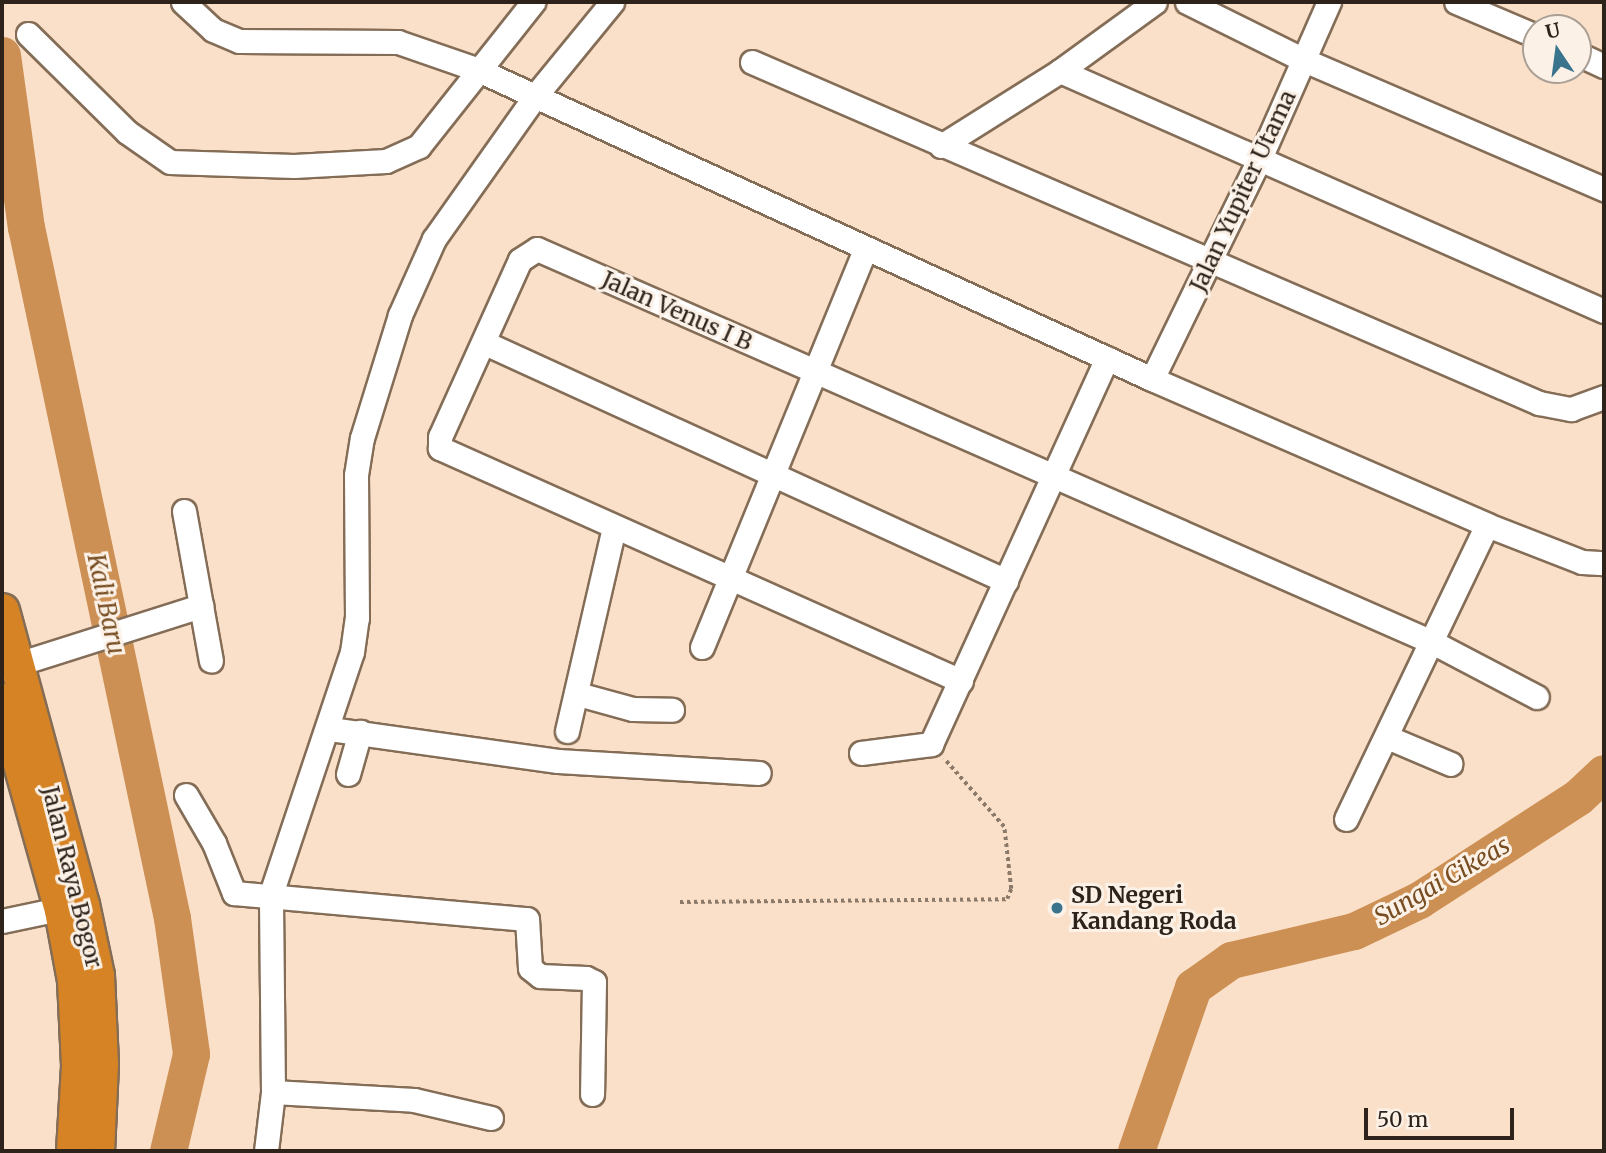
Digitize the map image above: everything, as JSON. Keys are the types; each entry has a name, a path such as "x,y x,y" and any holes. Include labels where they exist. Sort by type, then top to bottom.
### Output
{"highway":[{"name":"Jalan Raya Bogor","path":"2,610 9,666 71,907 78,1066 73,1151"},
{"name":"Jalan Raya Bogor","path":"2,700 71,907 97,975 101,1064 97,1151"}],"street":[{"path":"183,2 213,30 239,41 398,42 476,69 865,250 1152,379 1487,525 1582,562 1604,563"},
{"path":"28,34 127,132 170,162 294,166 386,162 419,145 476,69 533,2"},
{"path":"266,1151 273,1091 271,894 330,729 357,618 356,475 362,438 400,315 433,239 536,95 612,2"},
{"path":"941,146 1060,71 1155,2"},
{"path":"1188,2 1304,60 1604,190"},
{"name":"Jalan Yupiter Utama","path":"1152,379 1261,156 1329,2"},
{"path":"1456,2 1522,30"},
{"path":"752,62 1539,403 1571,409 1604,397"},
{"path":"1060,71 1261,156 1604,311"},
{"name":"Jalan Venus I B","path":"485,343 520,260 537,249 1434,643 1537,696"},
{"path":"702,647 729,574 774,476 865,250"},
{"path":"961,681 729,574 614,527 440,448 440,437 485,343 1006,581"},
{"path":"861,753 931,744 1056,476 1107,358"},
{"path":"184,511 211,661"},
{"path":"1346,819 1434,643 1487,525"},
{"path":"567,732 578,695 614,527"},
{"path":"9,666 201,606"},
{"path":"578,695 633,709 672,710"},
{"path":"330,729 558,761 759,773"},
{"path":"348,774 360,732"},
{"path":"1387,737 1451,764"},
{"path":"186,796 214,843 233,892 527,919 530,968 540,976 586,978 594,982 592,1094"},
{"path":"2,921 71,907"},
{"path":"273,1091 414,1100 491,1118"}],"path":[{"path":"680,902 1007,899 1012,889 1004,827 931,744"}],"waterway":[{"name":"Kali Baru","path":"2,55 26,227 172,918 191,1054 168,1151"},
{"name":"Sungai Cikeas","path":"1136,1151 1193,987 1231,960 1354,931 1419,900 1578,797 1604,773"}],"place":[{"name":"SD Negeri Kandang Roda","path":"1057,908"}]}
